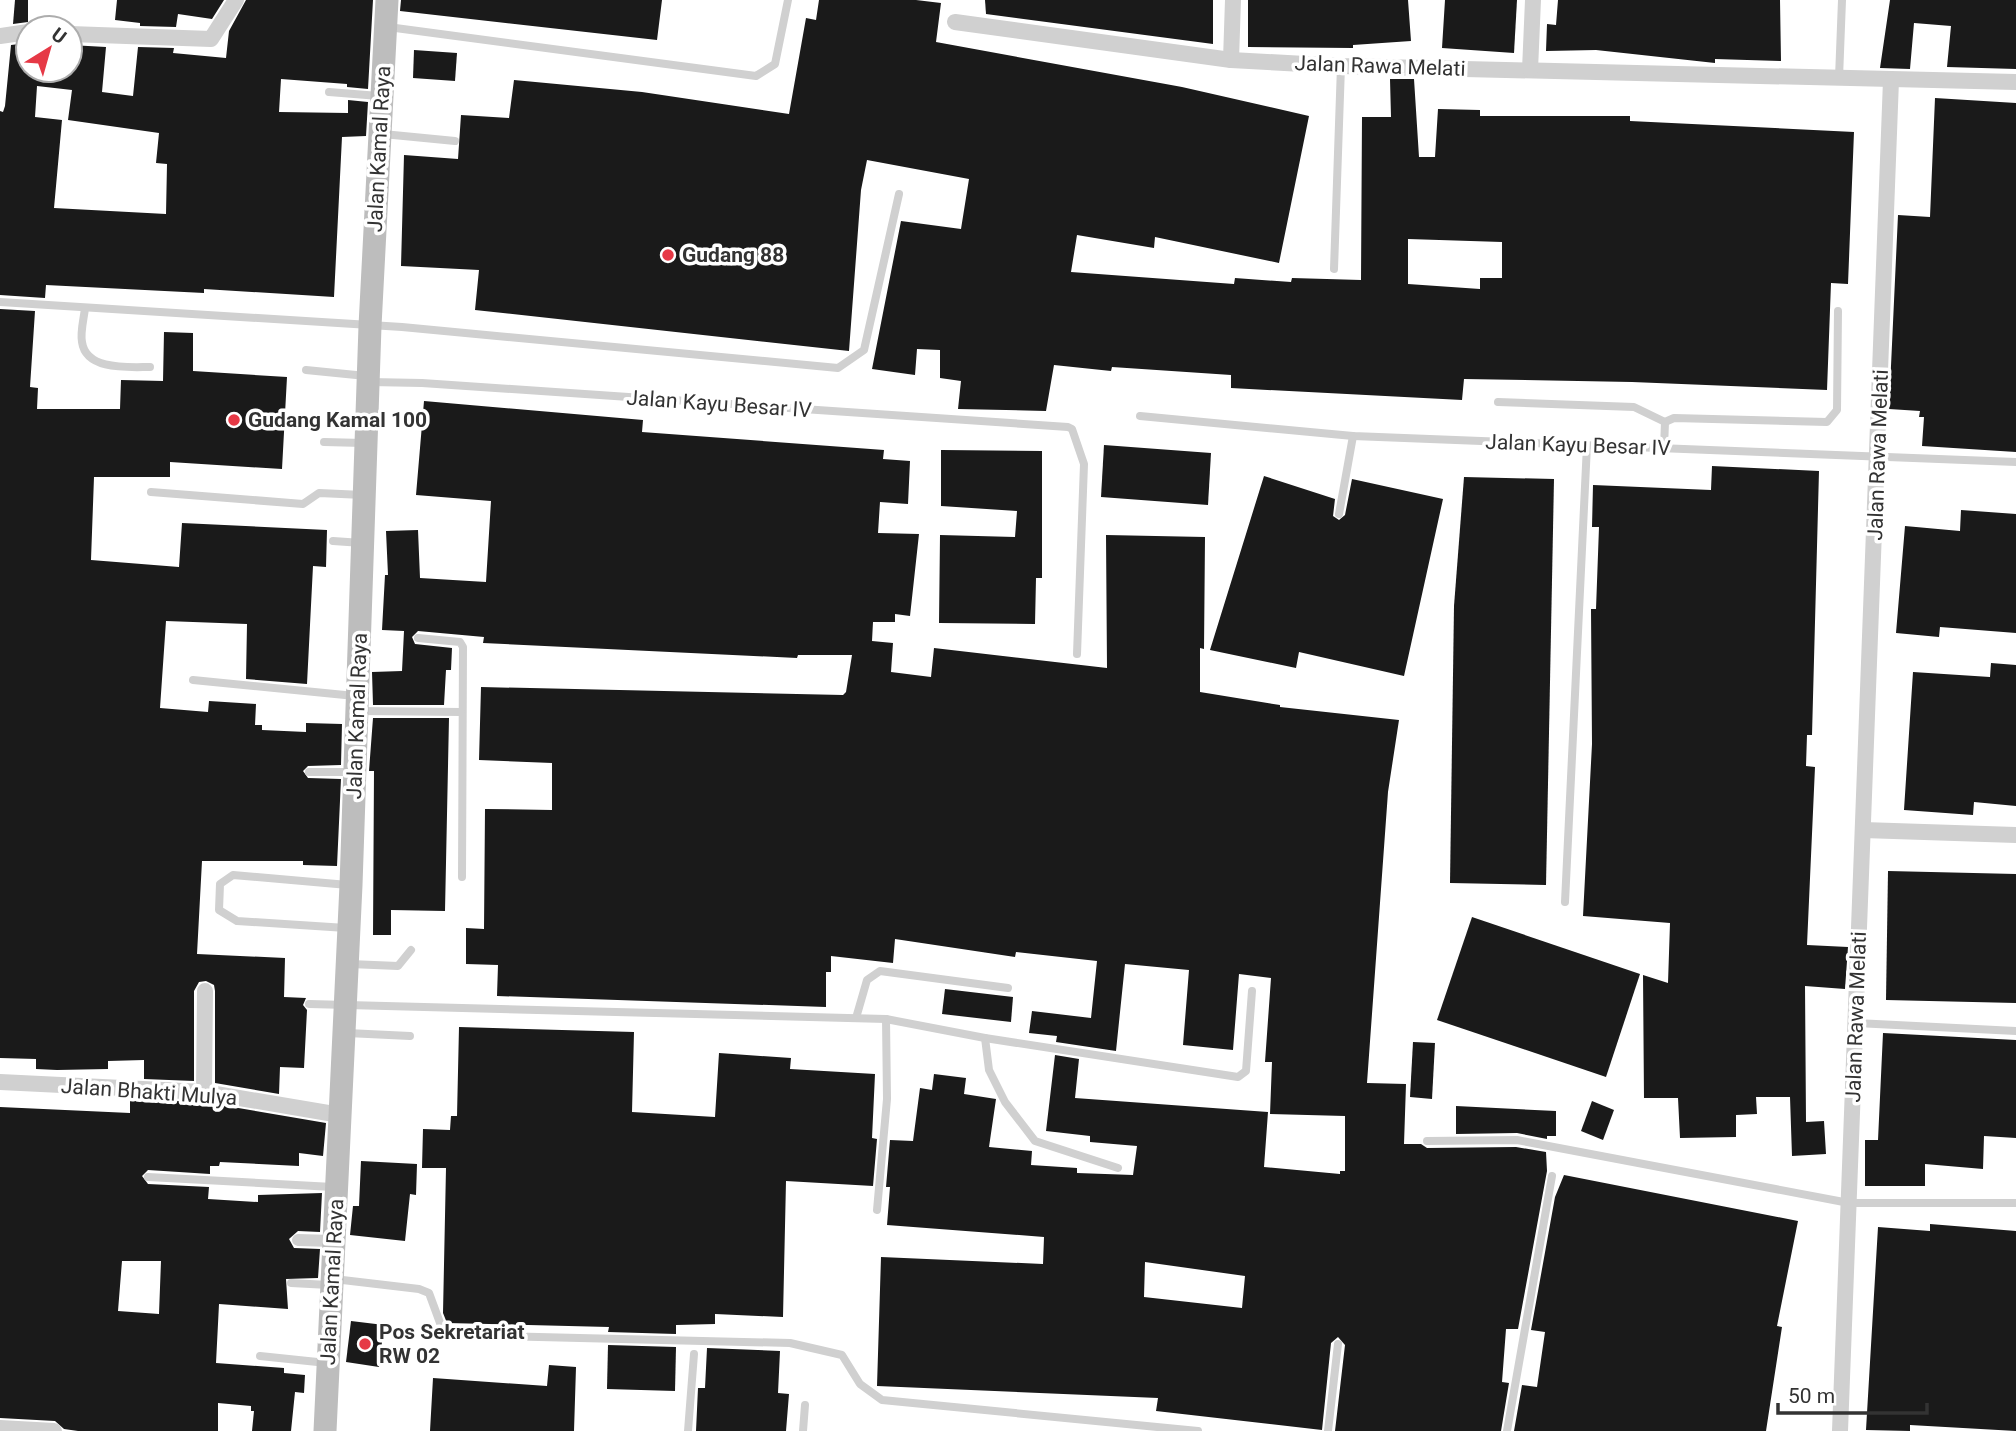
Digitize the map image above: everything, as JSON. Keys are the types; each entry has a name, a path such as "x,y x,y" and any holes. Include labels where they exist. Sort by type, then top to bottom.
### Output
{"main road":[{"name":"Jalan Kamal Raya","path":"325,1431 351,886 370,326 387,0"}],"street":[{"path":"84,34 211,39 236,0"},
{"path":"1231,60 1233,0"},
{"path":"1530,70 1533,0"},
{"name":"Jalan Rawa Melati","path":"955,22 1231,60 1341,66 2016,82"},
{"name":"Jalan Rawa Melati","path":"1840,1431 1891,80"},
{"path":"1863,830 2016,835"},
{"path":"204,1092 205,991"},
{"name":"Jalan Bhakti Mulya","path":"0,1082 204,1092 340,1115"},
{"path":"298,1240 333,1241"},
{"path":"0,1428 54,1431"}],"lane":[{"path":"386,27 756,76 775,64 788,0"},
{"path":"1839,78 1842,0"},
{"path":"1334,269 1341,66"},
{"path":"329,92 382,96"},
{"path":"380,134 456,141"},
{"path":"0,302 370,326 838,368 864,350 899,194"},
{"path":"85,308 82,342 86,353 98,362 123,368 150,367"},
{"path":"1498,402 1634,407 1665,422 1690,417 1828,422 1838,410 1838,311"},
{"name":"Jalan Kayu Besar IV","path":"306,370 422,383 1068,427 1072,429 1084,464 1077,654"},
{"name":"Jalan Kayu Besar IV","path":"1140,416 1353,436 2016,462"},
{"path":"1664,448 1665,422"},
{"path":"1339,514 1353,436"},
{"path":"324,442 368,443"},
{"path":"1565,902 1587,445"},
{"path":"151,492 303,503 319,493 366,496"},
{"path":"333,541 364,543"},
{"path":"418,638 462,644 462,877"},
{"path":"193,680 357,704 461,712"},
{"path":"309,772 355,772"},
{"path":"349,928 237,921 219,910 220,884 233,875 351,886"},
{"path":"347,964 398,966 411,950"},
{"path":"856,1018 867,980 880,971 1008,988"},
{"path":"309,1004 345,1007 886,1018 985,1038 1238,1077 1246,1071 1252,991"},
{"path":"877,1210 887,1099 886,1018"},
{"path":"1856,1023 2016,1031"},
{"path":"344,1032 410,1036"},
{"path":"985,1038 989,1070 1005,1102 1035,1141 1118,1168"},
{"path":"1427,1141 1517,1140 1849,1203 2016,1203"},
{"path":"1507,1431 1552,1176"},
{"path":"148,1177 336,1188"},
{"path":"291,1283 332,1282 419,1289 429,1293 443,1331 454,1335 790,1343 842,1355 860,1384 882,1400 1198,1431"},
{"path":"1328,1431 1338,1344"},
{"path":"688,1431 694,1354"},
{"path":"260,1356 328,1363"},
{"path":"803,1431 805,1405"}],"building":[{"path":"15,0 28,0 28,14 14,14 13,24"},
{"path":"117,0 224,0 212,19 178,14 176,27 140,26 140,23 115,20"},
{"path":"246,0 373,0 368,89 347,87 347,84 281,79 279,112 348,113 348,100 368,102 366,136 342,137 334,297 204,289 204,293 46,285 45,298 0,295 0,111 3,112 5,106 11,45 14,45 14,84 84,84 84,46 106,47 102,92 133,96 138,47 174,48 173,53 226,58 229,31","holes":["37,86 72,90 68,120 159,133 156,163 167,164 166,214 54,208 62,120 35,117"]},
{"path":"401,0 662,0 657,40 400,11"},
{"path":"819,0 916,0 941,3 936,42 1182,87 1309,116 1279,263 1155,237 1154,248 1077,235 1071,272 1234,284 1235,278 1291,282 1292,278 1361,280 1362,117 1391,117 1390,79 1414,79 1419,157 1435,157 1438,109 1480,110 1480,116 1630,116 1630,121 1854,132 1848,284 1831,283 1827,390 1464,379 1462,400 1231,388 1231,375 1112,367 1111,371 1054,365 1046,411 958,409 961,381 940,378 940,350 917,349 915,375 872,369 901,221 961,229 969,179 867,160 861,190 849,351 475,310 479,270 401,266 404,155 458,159 461,115 509,118 514,80 642,92 789,114 806,18 816,20","holes":["1408,239 1502,242 1502,278 1480,278 1480,289 1408,284"]},
{"path":"985,0 1213,0 1213,44 986,14"},
{"path":"1248,0 1408,0 1411,41 1353,45 1353,48 1248,47"},
{"path":"1445,0 1517,0 1514,53 1442,48"},
{"path":"1558,0 1780,0 1781,61 1715,59 1715,63 1596,50 1546,51 1547,24 1556,25"},
{"path":"1890,0 2016,0 2016,69 1947,67 1951,26 1914,23 1910,69 1880,68"},
{"path":"414,50 457,53 455,81 413,78"},
{"path":"1935,98 2016,103 2016,452 1922,446 1924,417 1919,417 1920,411 1889,409 1898,215 1930,217"},
{"path":"0,309 35,311 30,387 38,388 37,409 120,409 121,380 163,381 164,332 193,333 193,371 287,377 282,469 170,462 170,477 94,477 91,560 179,567 182,523 327,530 326,567 313,566 307,684 246,679 247,624 166,621 160,708 208,712 209,701 256,704 255,725 262,725 262,730 306,732 306,723 342,724 341,765 308,766 303,771 308,778 341,779 337,866 303,865 303,861 202,861 197,954 285,958 284,997 306,998 303,1005 307,1010 304,1068 280,1067 279,1094 215,1083 215,991 214,985 206,981 199,982 194,991 194,1081 144,1079 144,1060 108,1061 108,1069 57,1070 36,1069 36,1059 0,1058"},
{"path":"424,401 643,420 642,432 884,450 883,459 910,461 908,504 880,502 878,533 919,534 910,616 895,614 895,622 873,622 872,641 893,643 891,672 931,677 934,648 1107,668 1106,535 1205,537 1204,649 1200,648 1200,692 1280,707 1399,720 1388,792 1367,1083 1406,1084 1404,1144 1421,1144 1427,1148 1516,1147 1546,1152 1547,1171 1518,1329 1506,1329 1502,1382 1509,1383 1501,1431 1335,1431 1345,1345 1338,1337 1331,1343 1322,1430 1156,1411 1158,1398 877,1386 881,1257 1043,1264 1044,1237 887,1225 890,1187 886,1187 890,1140 913,1141 920,1088 932,1090 934,1074 966,1078 964,1094 996,1099 989,1147 1032,1151 1031,1165 1077,1168 1077,1173 1133,1175 1137,1146 1090,1142 1090,1136 1046,1131 1055,1055 1079,1059 1075,1098 1268,1112 1264,1167 1340,1174 1340,1171 1345,1171 1345,1116 1270,1114 1272,1062 1265,1062 1271,978 1239,974 1233,1050 1183,1045 1189,970 1125,964 1116,1051 1056,1042 1057,1036 1029,1033 1032,1011 1091,1018 1097,961 1016,952 1015,957 895,939 893,963 831,956 831,972 826,972 826,1007 497,996 498,965 466,964 466,928 484,929 485,809 552,810 552,763 479,760 481,687 843,695 846,692 852,655 798,655 797,658 483,643 484,637 418,631 412,637 415,644 452,648 451,670 446,670 444,705 373,705 372,672 402,671 404,631 382,630 385,575 388,575 386,531 418,530 420,578 486,582 491,501 416,495","holes":["1145,1262 1245,1276 1242,1308 1144,1297"]},
{"path":"1104,445 1211,453 1208,505 1101,497"},
{"path":"941,450 1042,451 1042,578 1036,578 1035,624 939,623 940,535 1015,537 1017,511 941,506"},
{"path":"1712,466 1819,471 1812,735 1807,735 1806,766 1815,767 1807,945 1848,947 1845,989 1805,986 1806,1122 1824,1121 1826,1154 1792,1156 1790,1097 1756,1097 1757,1114 1736,1115 1736,1137 1680,1138 1678,1098 1644,1098 1643,975 1668,983 1670,923 1583,916 1592,744 1591,609 1596,609 1599,527 1592,527 1593,485 1711,490"},
{"path":"1264,476 1335,499 1333,516 1339,520 1345,515 1352,479 1443,499 1404,676 1299,652 1296,668 1210,650"},
{"path":"1464,477 1554,479 1546,885 1450,883 1454,606"},
{"path":"1961,510 2016,514 2016,633 1940,627 1939,637 1896,633 1905,526 1960,531"},
{"path":"1991,663 2016,665 2016,806 1974,802 1973,815 1904,810 1913,672 1990,677"},
{"path":"373,718 449,718 445,911 391,910 391,935 373,935 374,771 369,771"},
{"path":"1888,871 2016,874 2016,1003 1886,1000"},
{"path":"1472,917 1640,974 1606,1077 1437,1020"},
{"path":"945,989 1013,997 1011,1022 942,1014"},
{"path":"459,1027 634,1032 632,1112 715,1117 719,1053 791,1058 790,1069 875,1074 872,1138 877,1139 873,1186 786,1181 783,1317 715,1314 715,1324 676,1325 676,1334 608,1332 609,1327 447,1323 443,1313 446,1168 422,1168 423,1129 450,1130 451,1116 457,1116"},
{"path":"1883,1033 2016,1040 2016,1138 1984,1136 1983,1169 1925,1164 1925,1186 1865,1186 1865,1140 1878,1140"},
{"path":"1413,1042 1435,1043 1432,1099 1410,1097"},
{"path":"130,1099 203,1102 326,1123 323,1156 299,1153 299,1166 220,1162 219,1166 210,1166 210,1174 148,1170 142,1176 148,1184 209,1187 208,1199 258,1202 258,1195 322,1193 320,1232 298,1231 289,1239 294,1248 320,1249 318,1278 286,1279 288,1309 219,1304 216,1363 284,1368 284,1373 305,1375 304,1393 295,1392 291,1431 252,1431 254,1411 251,1411 251,1406 218,1403 218,1431 78,1431 64,1429 55,1421 0,1418 0,1107 130,1113","holes":["122,1261 161,1261 159,1314 118,1311"]},
{"path":"1592,1101 1614,1110 1603,1140 1581,1131"},
{"path":"1456,1106 1556,1111 1556,1136 1547,1136 1547,1139 1517,1133 1456,1134"},
{"path":"361,1161 417,1164 416,1195 410,1194 405,1241 350,1235 353,1206 359,1206"},
{"path":"1564,1175 1798,1221 1777,1326 1782,1327 1766,1431 1514,1431 1522,1385 1537,1387 1545,1332 1531,1330 1555,1197"},
{"path":"1930,1224 2016,1231 2016,1431 1910,1425 1910,1431 1866,1430 1878,1227 1930,1231"},
{"name":"Pos Sekretariat RW 02","path":"351,1321 384,1325 379,1367 346,1362"},
{"path":"608,1345 676,1347 675,1391 607,1389"},
{"path":"707,1348 780,1351 778,1393 789,1394 786,1431 696,1431 698,1388 705,1388"},
{"path":"549,1365 576,1367 574,1431 430,1431 433,1378 547,1386"}],"place":[{"name":"Gudang 88","path":"668,255"},
{"name":"Gudang Kamal 100","path":"234,420"},
{"name":"Pos Sekretariat RW 02","path":"365,1344"}]}
